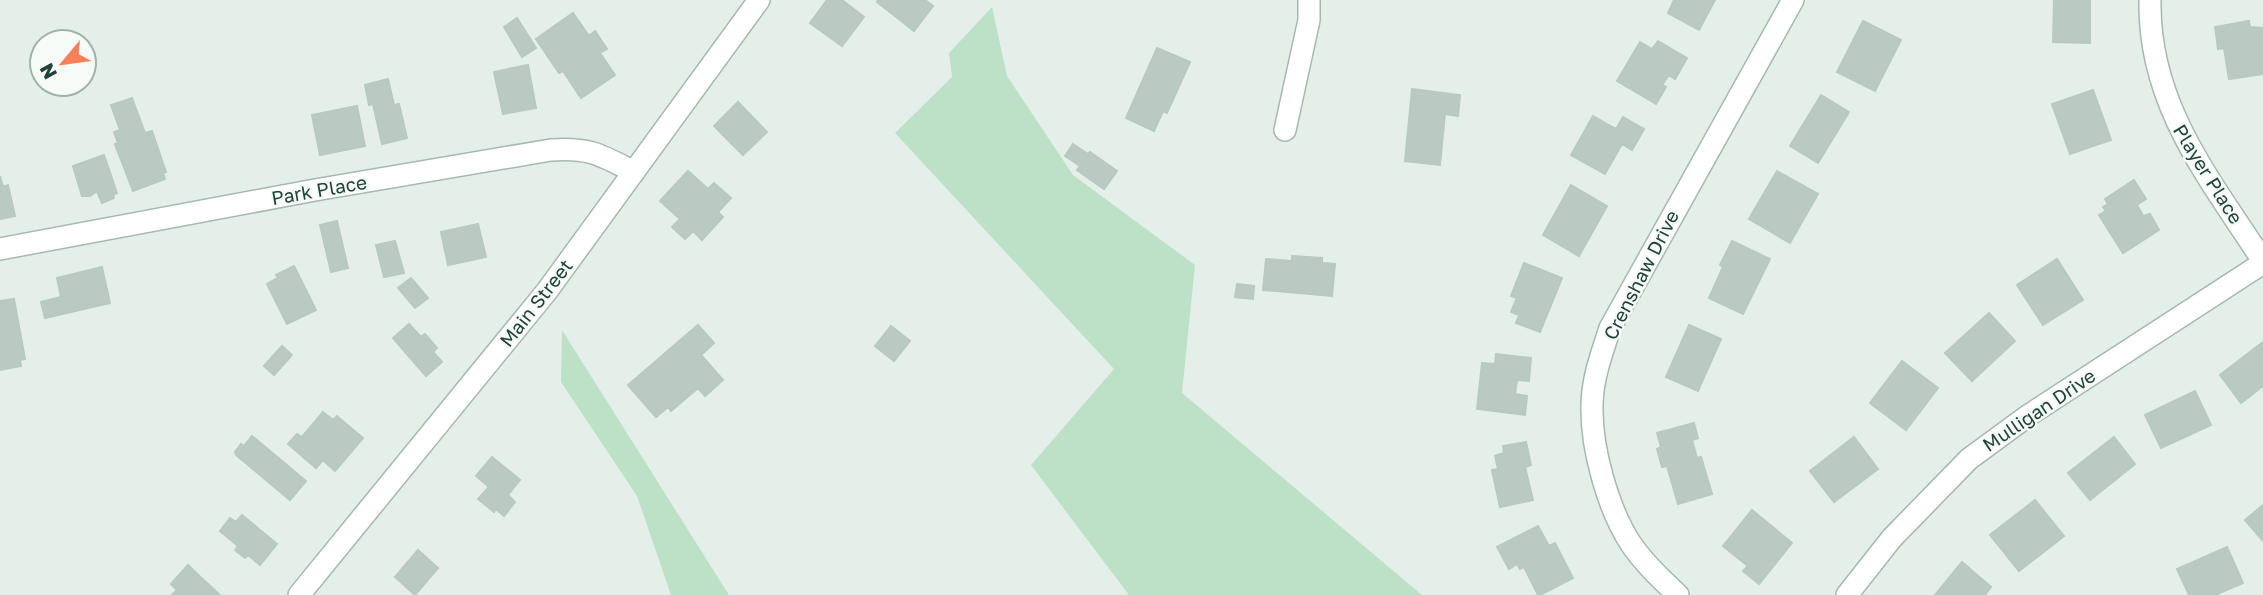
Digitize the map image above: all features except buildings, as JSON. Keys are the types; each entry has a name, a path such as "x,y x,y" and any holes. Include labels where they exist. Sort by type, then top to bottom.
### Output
{"street":[{"name":"Main Street","path":"299,595 547,291 759,0"},
{"path":"1285,130 1309,20 1309,0"},
{"name":"Crenshaw Drive","path":"1678,595 1653,572 1631,544 1614,512 1595,444 1592,406 1597,368 1610,328 1793,0"},
{"name":"Player Place","path":"2150,0 2152,43 2170,110 2195,156 2263,262"},
{"name":"Park Place","path":"0,249 551,150 592,152 634,172"},
{"name":"Mulligan Drive","path":"1847,595 1892,538 1969,459 2029,415 2263,262"}],"green space":[{"path":"992,7 1007,76 1073,175 1195,265 1182,393 1422,595 1129,595 1031,465 1114,369 895,133 952,77 949,53"},
{"path":"562,330 729,595 671,595 637,496 561,382"}]}
